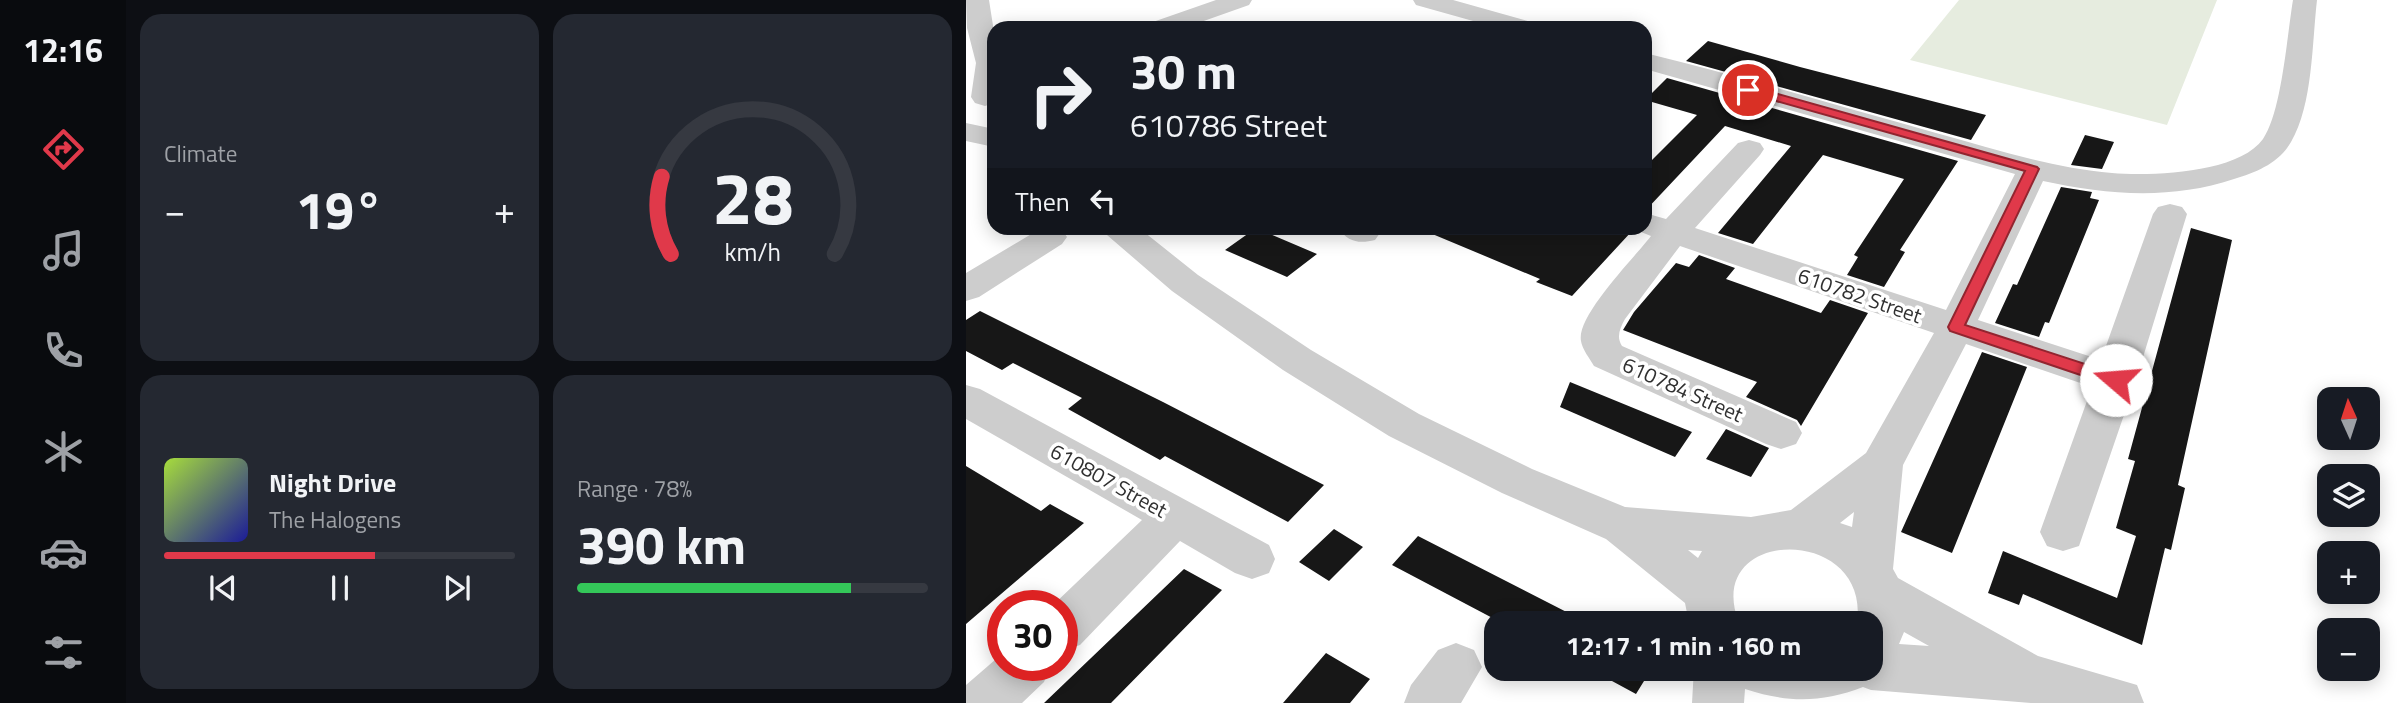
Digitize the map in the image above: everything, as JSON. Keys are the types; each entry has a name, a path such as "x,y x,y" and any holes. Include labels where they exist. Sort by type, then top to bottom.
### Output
{"street":[{"path":"977,0 980,28 987,49"},
{"path":"1179,21 1240,0"},
{"path":"1425,0 1501,21"},
{"path":"1652,63 2033,169 2086,181 2125,185 2171,184 2220,175 2253,162 2276,142 2289,103 2305,0"},
{"path":"982,101 987,82"},
{"name":"610784 Street","path":"1749,149 1659,227 1600,329 1600,343 1608,356 1781,433"},
{"path":"1801,528 1881,465 1956,327 2033,169"},
{"path":"2063,532 2170,214"},
{"name":"610782 Street","path":"1659,227 2116,380"},
{"path":"1127,235 1185,283 1297,360 1404,425 1517,481 1622,526 1749,536"},
{"path":"966,289 1050,237"},
{"name":"610807 Street","path":"966,400 1252,559"},
{"path":"1881,465 1875,581 1881,611"},
{"path":"1078,613 1175,517"},
{"path":"1622,526 1711,608"},
{"path":"1711,608 1715,570 1729,550 1749,536 1774,529 1801,528 1827,536 1850,549 1875,581 2029,678"},
{"path":"1883,668 2029,678 2118,703"},
{"path":"985,703 1009,681"},
{"path":"1718,703 1719,681"},
{"path":"1777,684 1808,681"}],"shaded area":[{"path":"1959,0 2217,0 2167,125 1910,60"}],"building":[{"path":"1708,41 1986,115 1971,140 1686,61"},
{"path":"1667,78 1958,161 1900,250 1905,252 1884,287 1847,275 1858,257 1854,255 1904,179 1823,155 1753,244 1718,233 1791,146 1725,126 1652,204 1652,160 1697,115 1652,102 1652,93"},
{"path":"2085,135 2114,142 2102,169 2071,165"},
{"path":"2061,187 2092,192 2090,198 2099,200 2049,323 2045,322 2039,337 1995,323 2013,284 2017,285"},
{"path":"2191,228 2232,240 2178,485 2185,488 2171,550 2165,548 2142,645 2023,594 2019,605 1988,593 2003,551 2117,598 2136,536 2116,528 2135,461 2128,459"},
{"path":"1246,235 1272,235 1317,254 1287,277 1225,250"},
{"path":"1435,235 1628,235 1572,296 1536,282 1540,279"},
{"path":"1699,255 1735,268 1726,279 1821,313 1830,300 1868,313 1801,426 1797,420 1746,397 1757,382 1623,330 1634,312 1676,263 1689,267"},
{"path":"980,311 1324,485 1288,522 1165,456 1160,460 1068,409 1082,398 1013,363 1002,370 966,351 966,320"},
{"path":"1982,352 2027,367 1952,553 1901,532"},
{"path":"1570,382 1692,432 1675,457 1560,407"},
{"path":"1726,429 1769,448 1751,477 1706,459"},
{"path":"966,466 1041,511 1050,504 1084,523 1006,590 987,590 987,606 966,624"},
{"path":"1334,529 1363,547 1329,581 1299,562"},
{"path":"1418,536 1565,611 1484,611 1484,614 1392,565"},
{"path":"1184,569 1222,590 1111,703 1044,703 1067,681 1078,681 1078,670"},
{"path":"1326,653 1370,679 1350,703 1283,703"},
{"path":"1612,681 1644,681 1636,694"}],"route":[{"path":"1748,90 2033,169 1956,327 2116,380"}]}
